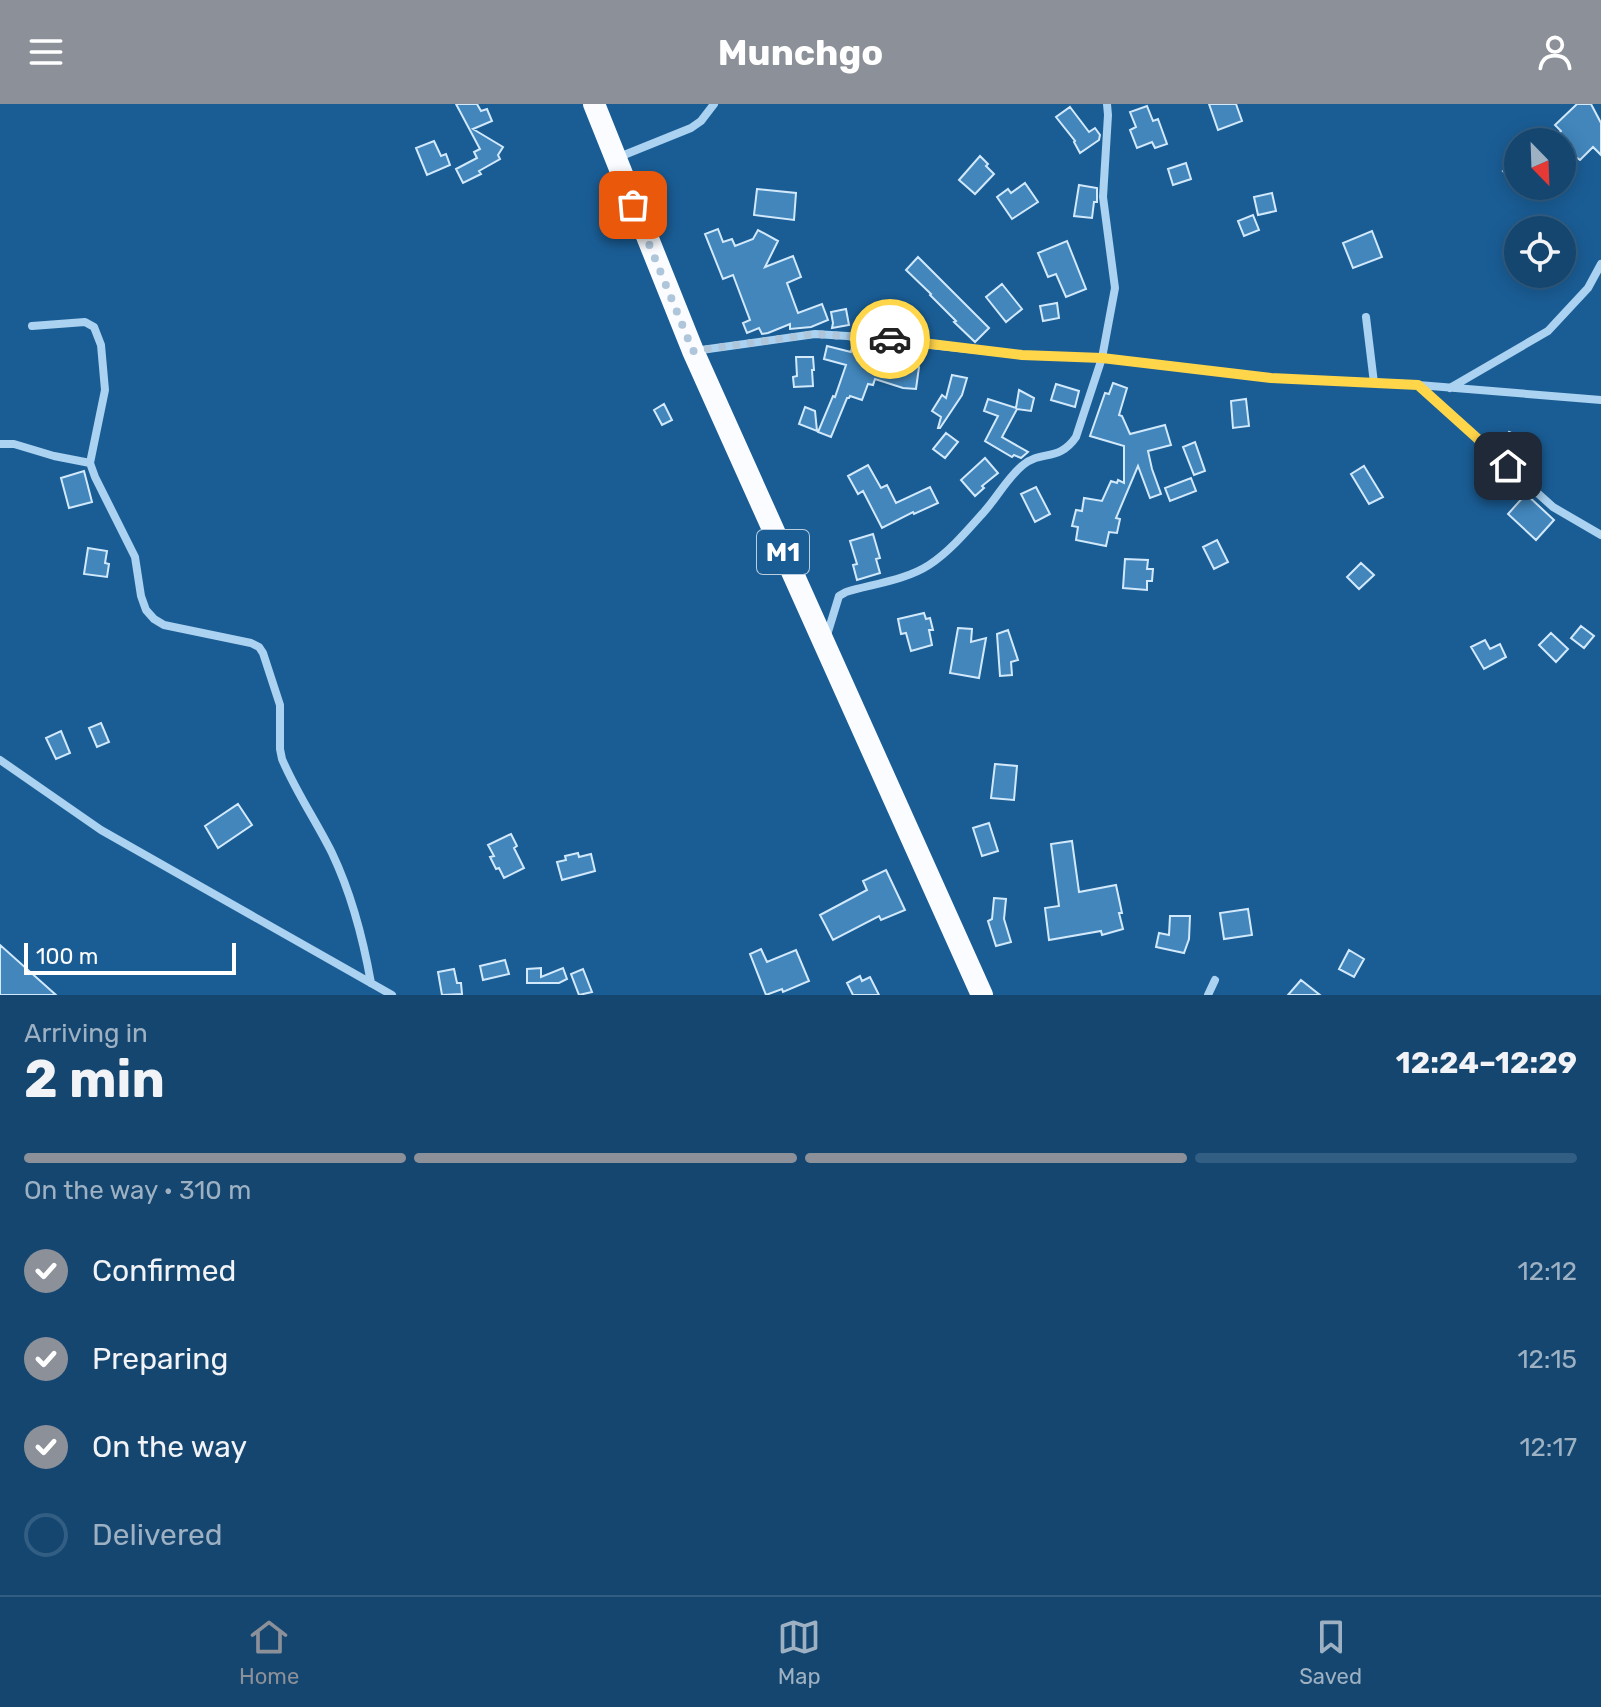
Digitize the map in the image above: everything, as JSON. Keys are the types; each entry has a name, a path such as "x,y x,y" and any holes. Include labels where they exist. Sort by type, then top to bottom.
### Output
{"highway":[{"name":"M1","path":"594,104 693,351 982,995"}],"street":[{"path":"615,159 691,128 714,104"},
{"path":"824,644 839,596 928,566 975,522 1024,464 1059,453 1069,447 1076,437 1102,358 1115,288 1103,197 1107,104"},
{"path":"1450,388 1548,331 1588,288 1601,264"},
{"path":"1366,317 1374,383"},
{"path":"32,326 85,322 94,327 101,345 105,390 90,463 131,546 146,610 164,625 251,643 263,653 280,705 282,759 333,855 355,910 371,983"},
{"path":"693,351 815,334 880,338 1022,355 1102,358 1271,378 1418,385 1601,400"},
{"path":"1418,385 1553,507 1601,535"},
{"path":"0,444 14,444 90,463"},
{"path":"0,760 101,830 392,995"},
{"path":"1208,995 1215,980"}],"building":[{"path":"456,104 477,104 481,111 487,109 492,121 473,129 503,147 498,155 500,159 463,183 456,169 477,158 474,152 480,149"},
{"path":"1209,104 1236,104 1242,121 1218,130"},
{"path":"1577,104 1591,104 1601,123 1601,155 1593,147 1580,160 1576,157 1576,128 1558,128 1555,125"},
{"path":"1147,106 1153,121 1158,119 1167,144 1155,148 1152,142 1137,148 1130,130 1136,127 1130,112"},
{"path":"1070,107 1089,132 1095,128 1100,135 1099,140 1080,153 1075,141 1056,117"},
{"path":"434,141 441,156 446,154 450,165 427,175 416,148"},
{"path":"980,156 994,174 975,194 959,180"},
{"path":"1186,163 1191,179 1173,185 1168,169"},
{"path":"1025,183 1038,202 1012,219 997,197 1008,189 1011,193"},
{"path":"1079,185 1097,188 1092,218 1074,216"},
{"path":"757,189 796,193 794,220 754,215"},
{"path":"1272,193 1276,211 1258,215 1254,197"},
{"path":"1253,215 1259,230 1244,236 1238,221"},
{"path":"718,229 723,242 732,239 735,246 753,239 758,230 778,241 765,267 793,256 801,277 787,283 798,313 822,304 828,320 811,327 790,329 790,324 768,333 762,334 759,328 747,333 743,323 750,320 733,275 723,279 705,234"},
{"path":"1372,231 1382,257 1353,268 1343,243"},
{"path":"1067,241 1086,289 1066,297 1056,274 1048,277 1038,253"},
{"path":"918,257 989,328 975,342 906,270"},
{"path":"1002,284 1022,309 1006,322 986,297"},
{"path":"1057,303 1059,318 1043,321 1040,306"},
{"path":"846,309 849,325 832,328 831,312"},
{"path":"827,346 851,352 852,347 890,350 888,363 919,367 916,389 875,379 873,385 868,384 862,400 847,398 831,437 818,432 846,365 824,359"},
{"path":"796,357 813,357 813,386 794,387"},
{"path":"952,375 967,378 962,395 938,428 941,417 932,411 942,395 946,398"},
{"path":"1113,383 1127,388 1119,415 1130,434 1165,425 1171,445 1148,451 1161,494 1150,498 1138,466 1116,518 1120,519 1117,533 1109,532 1106,546 1076,540 1078,527 1072,526 1076,510 1082,511 1084,498 1102,501 1111,481 1124,483 1124,446 1090,436 1105,393 1109,394"},
{"path":"1056,384 1079,391 1075,407 1051,400"},
{"path":"1019,390 1034,398 1031,411 1017,409 1002,437 1028,452 1021,458 1012,457 985,441 998,416 984,411 988,399 1016,408"},
{"path":"1246,399 1249,426 1233,428 1231,401"},
{"path":"664,404 672,420 662,425 654,410"},
{"path":"805,407 815,411 817,431 799,424"},
{"path":"1509,432 1525,439 1527,435 1538,441 1526,466 1500,450"},
{"path":"946,433 958,442 945,458 933,449"},
{"path":"1195,442 1205,471 1194,475 1183,447"},
{"path":"985,458 998,473 975,496 961,480"},
{"path":"868,465 881,488 887,485 896,503 930,487 938,503 882,528 863,491 858,494 848,476"},
{"path":"1364,466 1383,497 1369,504 1351,474"},
{"path":"84,471 92,502 69,508 61,478"},
{"path":"1191,478 1196,491 1170,501 1165,488"},
{"path":"1036,487 1050,514 1035,522 1021,494"},
{"path":"1526,494 1554,520 1536,540 1508,514"},
{"path":"873,534 880,558 876,559 880,573 857,580 853,565 857,564 850,541"},
{"path":"1217,540 1228,562 1214,569 1203,547"},
{"path":"88,548 107,551 107,577 84,574"},
{"path":"1125,559 1148,560 1147,569 1153,569 1152,581 1147,581 1147,590 1123,588"},
{"path":"1361,563 1374,575 1359,589 1347,577"},
{"path":"924,613 926,619 930,618 933,630 929,630 932,645 911,651 906,633 901,634 898,619"},
{"path":"1581,626 1594,636 1584,648 1571,638"},
{"path":"958,628 972,629 971,642 986,638 979,678 950,673"},
{"path":"1008,630 1018,660 1011,662 1012,675 1000,676 997,634"},
{"path":"1551,633 1568,649 1556,662 1539,645"},
{"path":"1485,640 1490,649 1500,644 1506,657 1484,669 1471,647"},
{"path":"101,723 109,742 97,747 89,728"},
{"path":"61,731 70,753 56,759 46,738"},
{"path":"995,764 1017,766 1014,800 991,798"},
{"path":"238,804 252,825 218,848 205,826"},
{"path":"989,823 998,851 982,856 973,828"},
{"path":"511,834 524,868 504,878 490,857 494,856 488,845"},
{"path":"1072,841 1079,892 1116,885 1123,929 1102,935 1101,931 1049,940 1045,908 1059,906 1051,844"},
{"path":"578,853 579,857 591,854 595,871 562,880 557,862"},
{"path":"886,870 905,910 881,920 879,916 833,940 820,915 867,890 863,881"},
{"path":"994,898 1006,899 1004,919 1011,942 996,946 988,921 992,919"},
{"path":"1248,909 1252,935 1224,939 1220,913"},
{"path":"1170,916 1190,916 1189,939 1184,953 1156,947 1159,933 1169,935"},
{"path":"0,945 56,995 0,995"},
{"path":"761,949 767,962 796,950 809,981 783,992 782,989 766,995 750,954"},
{"path":"1349,950 1364,959 1354,977 1339,969"},
{"path":"505,960 509,974 483,980 480,966"},
{"path":"541,968 541,977 563,968 567,979 559,983 527,983 527,969"},
{"path":"454,969 457,983 461,983 462,994 442,995 438,972"},
{"path":"583,969 592,992 579,995 571,974"},
{"path":"860,976 862,981 870,977 879,995 853,995 847,983"},
{"path":"1301,980 1320,995 1288,995"}],"way so far":[{"path":"633,205 693,351 815,334 890,339"}],"route":[{"path":"890,339 961,349 1102,358 1271,378 1418,385 1508,466"}]}
